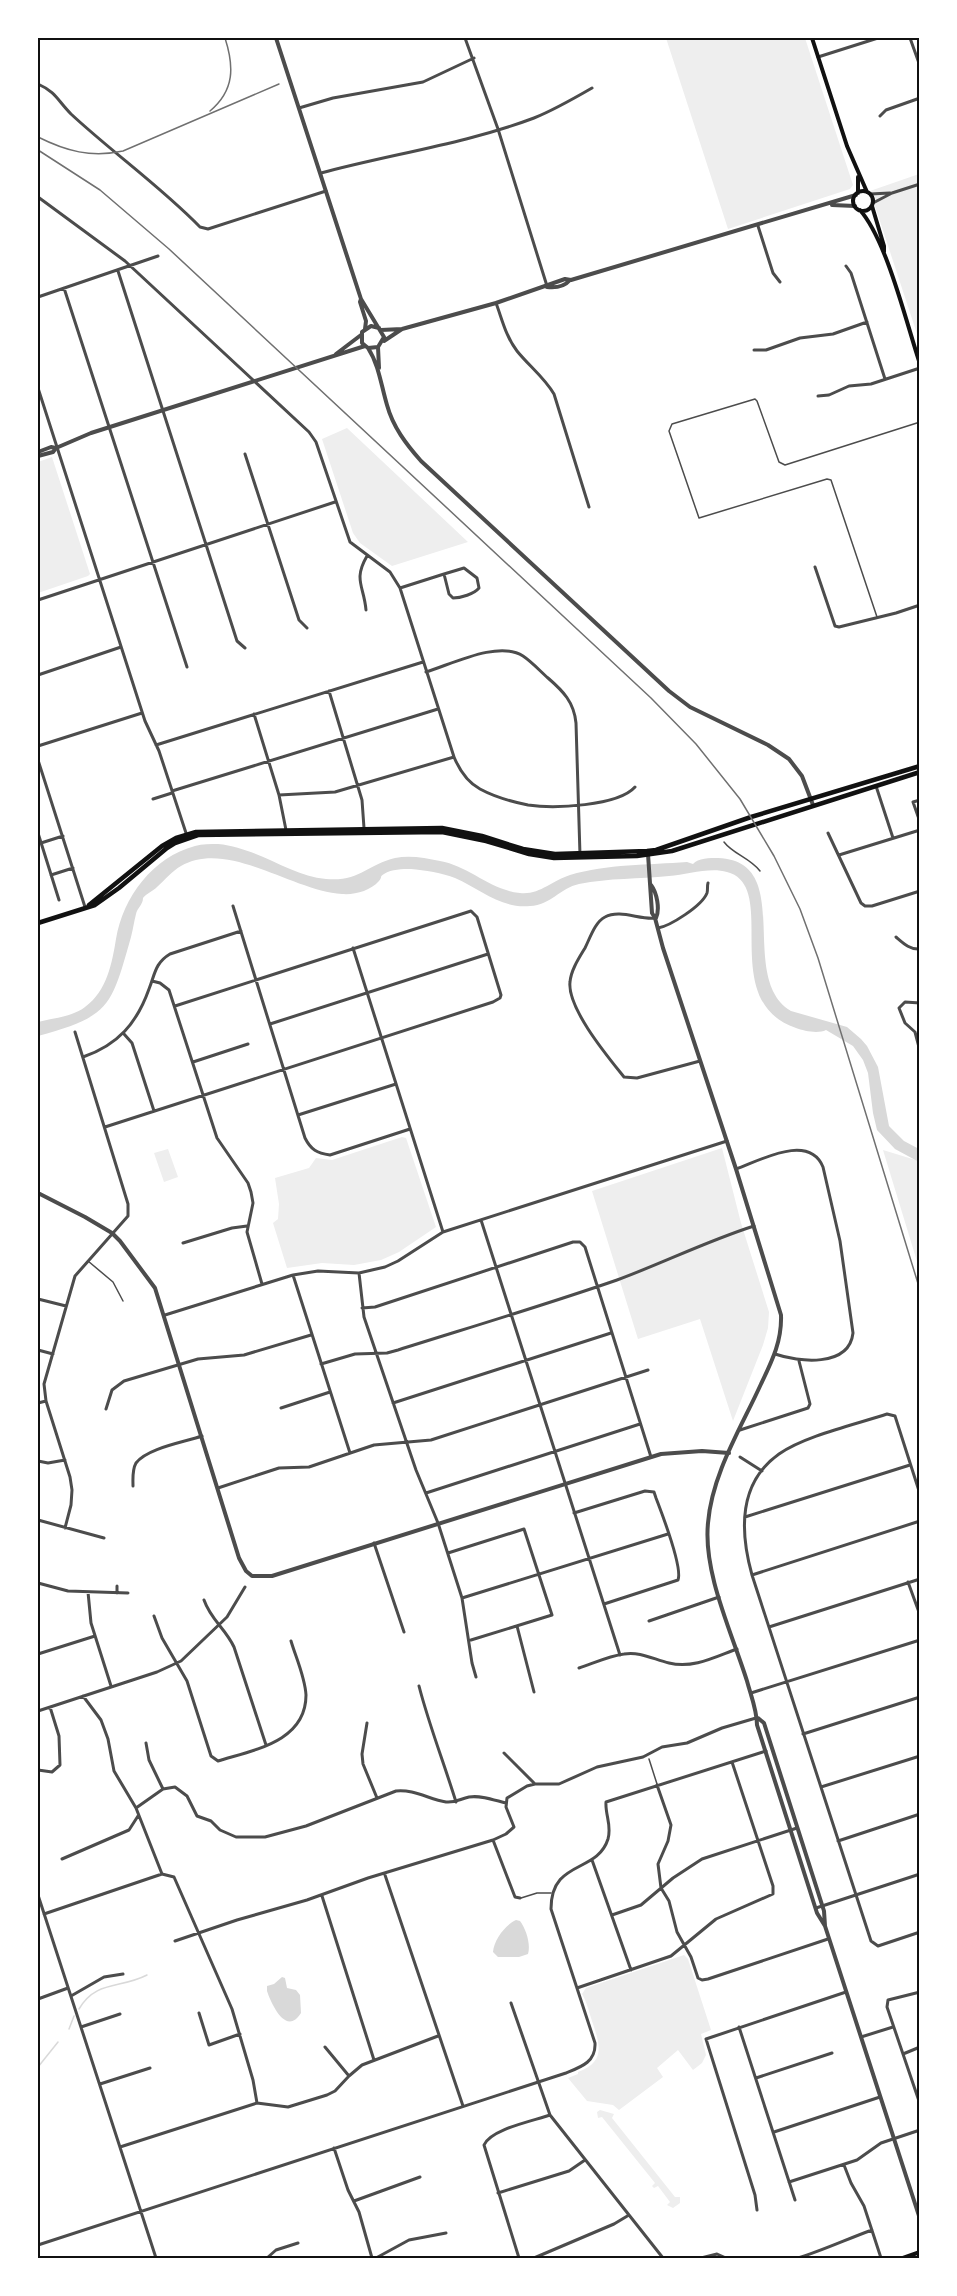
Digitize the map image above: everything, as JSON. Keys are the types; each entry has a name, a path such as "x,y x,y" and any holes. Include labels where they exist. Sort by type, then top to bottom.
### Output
{"main road":[{"path":"812,38 858,176 872,205 884,246 884,255"},
{"path":"858,176 855,206 869,220 884,255 920,366"},
{"path":"857,194 868,193"},
{"path":"860,210 867,210 872,205"},
{"path":"38,923 95,905 167,848 187,836 364,830 442,832 486,841 530,855 554,858 648,853 672,850 920,766"},
{"path":"812,802 920,772"},
{"path":"903,2259 920,2252"}],"street":[{"path":"276,38 362,298 380,329 383,341"},
{"path":"465,38 498,129 547,287"},
{"path":"818,57 878,38"},
{"path":"910,38 920,66"},
{"path":"299,108 333,98 423,82 474,58"},
{"path":"38,84 55,93 70,112 152,182 200,227 208,229 326,191"},
{"path":"321,173 360,162 444,145 535,118 592,88"},
{"path":"880,116 886,110 920,98"},
{"path":"872,205 892,193 920,184"},
{"path":"868,193 892,193"},
{"path":"365,329 371,326 380,329 402,329 829,205 857,194"},
{"path":"38,197 130,267 314,438 350,542 390,572 400,588 454,757 459,769 479,789 529,805 578,805 596,804 629,795 635,787"},
{"path":"829,205 855,206"},
{"path":"758,226 773,273 780,282"},
{"path":"38,297 158,256"},
{"path":"846,266 851,273 885,379"},
{"path":"118,271 237,641 245,648"},
{"path":"64,288 187,667"},
{"path":"335,355 361,335 365,329 366,321 360,302 362,298"},
{"path":"496,303 507,335 516,351 546,382 554,394 589,507"},
{"path":"754,350 766,350 800,338 833,334 867,322"},
{"path":"378,369 378,347 402,329"},
{"path":"361,335 378,369 394,423 408,446 421,461 669,691 696,710 789,759 802,776 812,802"},
{"path":"38,456 109,428 335,355 366,347 378,347"},
{"path":"818,396 829,395 849,386 871,384 920,366"},
{"path":"38,388 142,713 156,745 187,836"},
{"path":"38,452 51,447 56,448"},
{"path":"245,454 299,620 307,628"},
{"path":"38,600 335,502"},
{"path":"366,610 359,570 367,556"},
{"path":"815,567 835,626 839,627 920,605"},
{"path":"400,588 444,574 464,568 477,578 479,588 476,592 453,598 449,594 444,574"},
{"path":"38,675 121,647"},
{"path":"426,672 496,650 506,649 523,656 566,695 575,713 580,856"},
{"path":"156,745 423,663"},
{"path":"329,691 363,806 364,830"},
{"path":"153,800 268,761 438,709"},
{"path":"38,746 142,713"},
{"path":"254,714 279,795 286,833"},
{"path":"279,795 335,792 454,757"},
{"path":"38,760 87,906"},
{"path":"876,786 893,838"},
{"path":"920,800 913,802 920,822"},
{"path":"839,855 920,830"},
{"path":"38,833 59,900"},
{"path":"828,833 861,903 865,906 872,906 920,891"},
{"path":"41,843 63,836"},
{"path":"648,853 651,885 656,899 658,928 781,1315 781,1332 775,1354 714,1492 708,1521 708,1554 719,1597 751,1693 758,1725 791,1830 816,1908 829,1938 920,2219"},
{"path":"51,875 73,868"},
{"path":"658,928 670,924 699,903 707,893 708,883"},
{"path":"233,906 305,1138 312,1149 320,1154 330,1155 410,1129"},
{"path":"105,1126 493,1002 500,998 500,992 474,912 467,911 175,1006"},
{"path":"656,918 646,919 620,914 604,918 596,926 576,963 571,975 570,989 578,1011 597,1045 624,1077 637,1078 700,1061"},
{"path":"83,1057 105,1047 124,1034 142,1010 156,965 161,959 240,931"},
{"path":"896,937 915,950 920,948"},
{"path":"352,948 443,1232"},
{"path":"270,1024 489,954"},
{"path":"152,981 160,983 169,990 217,1138 248,1183 253,1203 247,1226 262,1284"},
{"path":"920,1002 905,1002 899,1008 905,1023 915,1032 920,1051"},
{"path":"64,1528 71,1505 72,1490 65,1460 45,1401 44,1384 75,1276 128,1216 128,1204 75,1032"},
{"path":"124,1034 132,1043 154,1111"},
{"path":"193,1062 248,1044"},
{"path":"298,1115 396,1084"},
{"path":"165,1315 293,1275 318,1271 359,1273 398,1261 443,1232 727,1141"},
{"path":"736,1169 789,1151 801,1149 812,1153 820,1160 823,1167 840,1241 852,1339 844,1351 829,1358 808,1362 775,1354"},
{"path":"38,1193 112,1233 148,1276 155,1288 239,1558 252,1576 272,1576 651,1457 688,1451 718,1451 729,1454"},
{"path":"480,1219 620,1655"},
{"path":"183,1243 232,1228 247,1226"},
{"path":"321,1364 355,1354 398,1350 597,1287 715,1239 754,1226"},
{"path":"362,1308 375,1307 573,1242 580,1242 585,1247 651,1457"},
{"path":"359,1273 362,1308 376,1353 406,1443 438,1523 462,1598 476,1677"},
{"path":"293,1275 350,1453"},
{"path":"38,1299 66,1306"},
{"path":"393,1403 611,1333"},
{"path":"106,1409 112,1390 124,1381 198,1359 244,1355 311,1335"},
{"path":"38,1350 53,1354"},
{"path":"740,1430 808,1408 810,1404 799,1361"},
{"path":"218,1488 279,1468 309,1467 385,1443 431,1440 648,1370"},
{"path":"281,1408 330,1392"},
{"path":"38,1403 45,1401"},
{"path":"920,1494 895,1416 892,1414 798,1444 778,1454 762,1471 753,1486 746,1504 743,1528 744,1548 752,1575 871,1941 878,1946 920,1932"},
{"path":"426,1493 640,1424"},
{"path":"134,1486 132,1476 136,1463 148,1453 202,1437"},
{"path":"740,1457 762,1471"},
{"path":"38,1461 48,1463 65,1460"},
{"path":"745,1517 910,1465"},
{"path":"574,1513 650,1491 654,1492 668,1534 680,1573 678,1580 604,1604"},
{"path":"38,1520 104,1538"},
{"path":"752,1575 920,1521"},
{"path":"448,1553 524,1528 552,1615 470,1641"},
{"path":"462,1598 668,1534"},
{"path":"374,1543 404,1632"},
{"path":"769,1627 920,1579"},
{"path":"908,1582 920,1616"},
{"path":"38,1583 68,1591 128,1593"},
{"path":"117,1586 117,1593"},
{"path":"38,1711 119,1685 185,1659 219,1626 237,1604 245,1587"},
{"path":"88,1592 88,1607 95,1636 111,1686"},
{"path":"649,1621 719,1597"},
{"path":"204,1600 208,1613 234,1647 266,1745"},
{"path":"154,1616 159,1634 187,1681 214,1760 218,1761 284,1738 293,1731 302,1714 306,1694 291,1641"},
{"path":"517,1626 534,1692"},
{"path":"38,1654 95,1636"},
{"path":"751,1693 920,1640"},
{"path":"579,1668 625,1653 645,1655 670,1664 687,1665 737,1649"},
{"path":"419,1686 427,1718 456,1802"},
{"path":"83,1695 101,1720 108,1739 114,1771 136,1808 162,1874"},
{"path":"804,1734 920,1697"},
{"path":"38,1770 52,1772 60,1765 59,1736 50,1707"},
{"path":"175,1941 256,1913 322,1896 368,1878 386,1875 493,1840 514,1827 506,1803 510,1795 535,1784 559,1784 597,1767 643,1757 662,1747 697,1740 722,1728 758,1718"},
{"path":"758,1718 764,1723 822,1906 825,1926"},
{"path":"367,1723 362,1754 363,1764 377,1798"},
{"path":"146,1743 149,1760 163,1789"},
{"path":"38,2245 578,2068 591,2059 595,2048 551,1909 552,1894 561,1878 569,1871 592,1860 605,1846 610,1827 606,1802 766,1751"},
{"path":"504,1753 535,1784"},
{"path":"821,1787 920,1756"},
{"path":"577,1988 663,1960 685,1946 716,1919 773,1894 773,1886 732,1762"},
{"path":"657,1785 670,1825 668,1841 658,1864 661,1888 669,1901 677,1932 698,1978 702,1980 829,1938"},
{"path":"136,1808 163,1789 175,1787 187,1796 197,1816 211,1821 226,1833 250,1838 291,1831 404,1790 447,1802 480,1797 506,1803"},
{"path":"838,1841 920,1814"},
{"path":"62,1859 129,1830 138,1816"},
{"path":"612,1915 641,1905 702,1859 796,1828"},
{"path":"493,1840 515,1897 520,1898"},
{"path":"592,1860 631,1970"},
{"path":"44,1914 162,1874 171,1875 177,1882 224,1988 240,2034 257,2103"},
{"path":"816,1908 920,1874"},
{"path":"386,1875 463,2106"},
{"path":"38,1895 156,2259"},
{"path":"322,1896 374,2060"},
{"path":"71,1996 104,1977 123,1974"},
{"path":"38,1999 68,1988"},
{"path":"758,2210 706,2038 846,1992"},
{"path":"920,1992 888,2000 887,2007 920,2103"},
{"path":"511,2003 550,2115 663,2259"},
{"path":"199,2013 209,2045 240,2034"},
{"path":"81,2026 120,2014"},
{"path":"739,2027 795,2200"},
{"path":"861,2037 893,2027"},
{"path":"120,2147 257,2103 288,2107 327,2096 362,2065 438,2036"},
{"path":"903,2054 920,2047"},
{"path":"325,2048 349,2076"},
{"path":"756,2078 832,2053"},
{"path":"100,2084 150,2068"},
{"path":"774,2132 880,2097"},
{"path":"519,2259 485,2150 486,2140 494,2134 550,2115"},
{"path":"789,2182 857,2160 880,2143 920,2130"},
{"path":"334,2148 359,2211 374,2259 409,2240 446,2233"},
{"path":"498,2193 569,2171 585,2160"},
{"path":"844,2165 864,2206 881,2259"},
{"path":"354,2200 420,2177"},
{"path":"916,2204 920,2209"},
{"path":"534,2259 614,2224 629,2215"},
{"path":"798,2259 840,2245 848,2239 873,2230"},
{"path":"267,2259 276,2250 298,2243"},
{"path":"701,2259 717,2254 726,2259"}],"lane":[{"path":"877,617 831,480 827,479 699,518 669,431 672,424 754,399 757,401 779,462 785,465 920,422"},
{"path":"724,842 752,862 760,871"},
{"path":"87,1260 113,1282 123,1301"},
{"path":"649,1760 657,1785"},
{"path":"520,1898 537,1893 552,1894"}],"shaded area":[{"path":"666,38 805,38 853,185 850,189 728,229"},
{"path":"919,174 919,340 870,191"},
{"path":"347,428 468,542 392,566 360,543 353,533 322,439"},
{"path":"52,457 90,574 38,593 38,462"},
{"path":"218,844 247,851 300,873 326,879 355,876 395,858 429,859 451,864 499,887 520,893 534,892 570,875 599,869 687,862 693,864 701,859 711,858 742,864 755,879 761,899 768,974 775,995 791,1011 847,1027 861,1039 878,1067 889,1126 904,1141 919,1149 919,1162 895,1149 877,1130 868,1073 863,1060 853,1046 826,1030 815,1032 799,1029 772,1014 759,994 753,970 749,898 742,882 727,872 705,871 590,882 572,886 544,903 519,906 500,901 455,878 427,871 408,869 390,871 367,890 342,894 302,885 239,862 199,859 178,868 143,898 118,979 112,994 104,1005 81,1022 38,1036 38,1022 80,1010 99,993 110,967 125,908 142,881 153,869 180,851 198,845"},
{"path":"402,1137 406,1138 436,1227 399,1252 381,1260 354,1265 322,1263 287,1268 273,1223 278,1219 279,1204 275,1178 309,1168 316,1158 332,1160"},
{"path":"722,1148 741,1223 769,1312 768,1328 763,1345 733,1421 700,1319 638,1339 592,1191"},
{"path":"168,1149 178,1177 164,1182 154,1153"},
{"path":"883,1150 919,1161 919,1268"},
{"path":"516,1920 520,1921 526,1932 528,1954 519,1957 498,1957 493,1952 495,1943 504,1929"},
{"path":"684,1955 688,1959 711,2030 701,2034 706,2055 702,2063 693,2070 678,2050 657,2068 663,2077 619,2110 613,2105 587,2101 568,2078 587,2068 597,2058 597,2037 582,1994 586,1988"},
{"path":"282,1977 285,1978 287,1988 296,1990 300,1995 301,2013 290,2021 280,2016 267,1991 267,1986 274,1984"},
{"path":"600,2110 614,2114 612,2118 675,2197 680,2197 680,2203 673,2208 667,2205 670,2202 658,2186 654,2188 652,2186 655,2183 602,2117 598,2118 597,2112"}],"waterway":[{"path":"79,2009 93,1993 147,1975"},
{"path":"69,2029 74,2016"},
{"path":"38,2067 58,2042"}],"railway":[{"path":"210,111 224,95 230,77 230,58 225,38"},
{"path":"38,137 79,152 100,154 123,151 279,84"},
{"path":"38,150 100,190 169,249 651,698 696,744 740,799 774,856 800,909 818,958 920,1290"}]}
